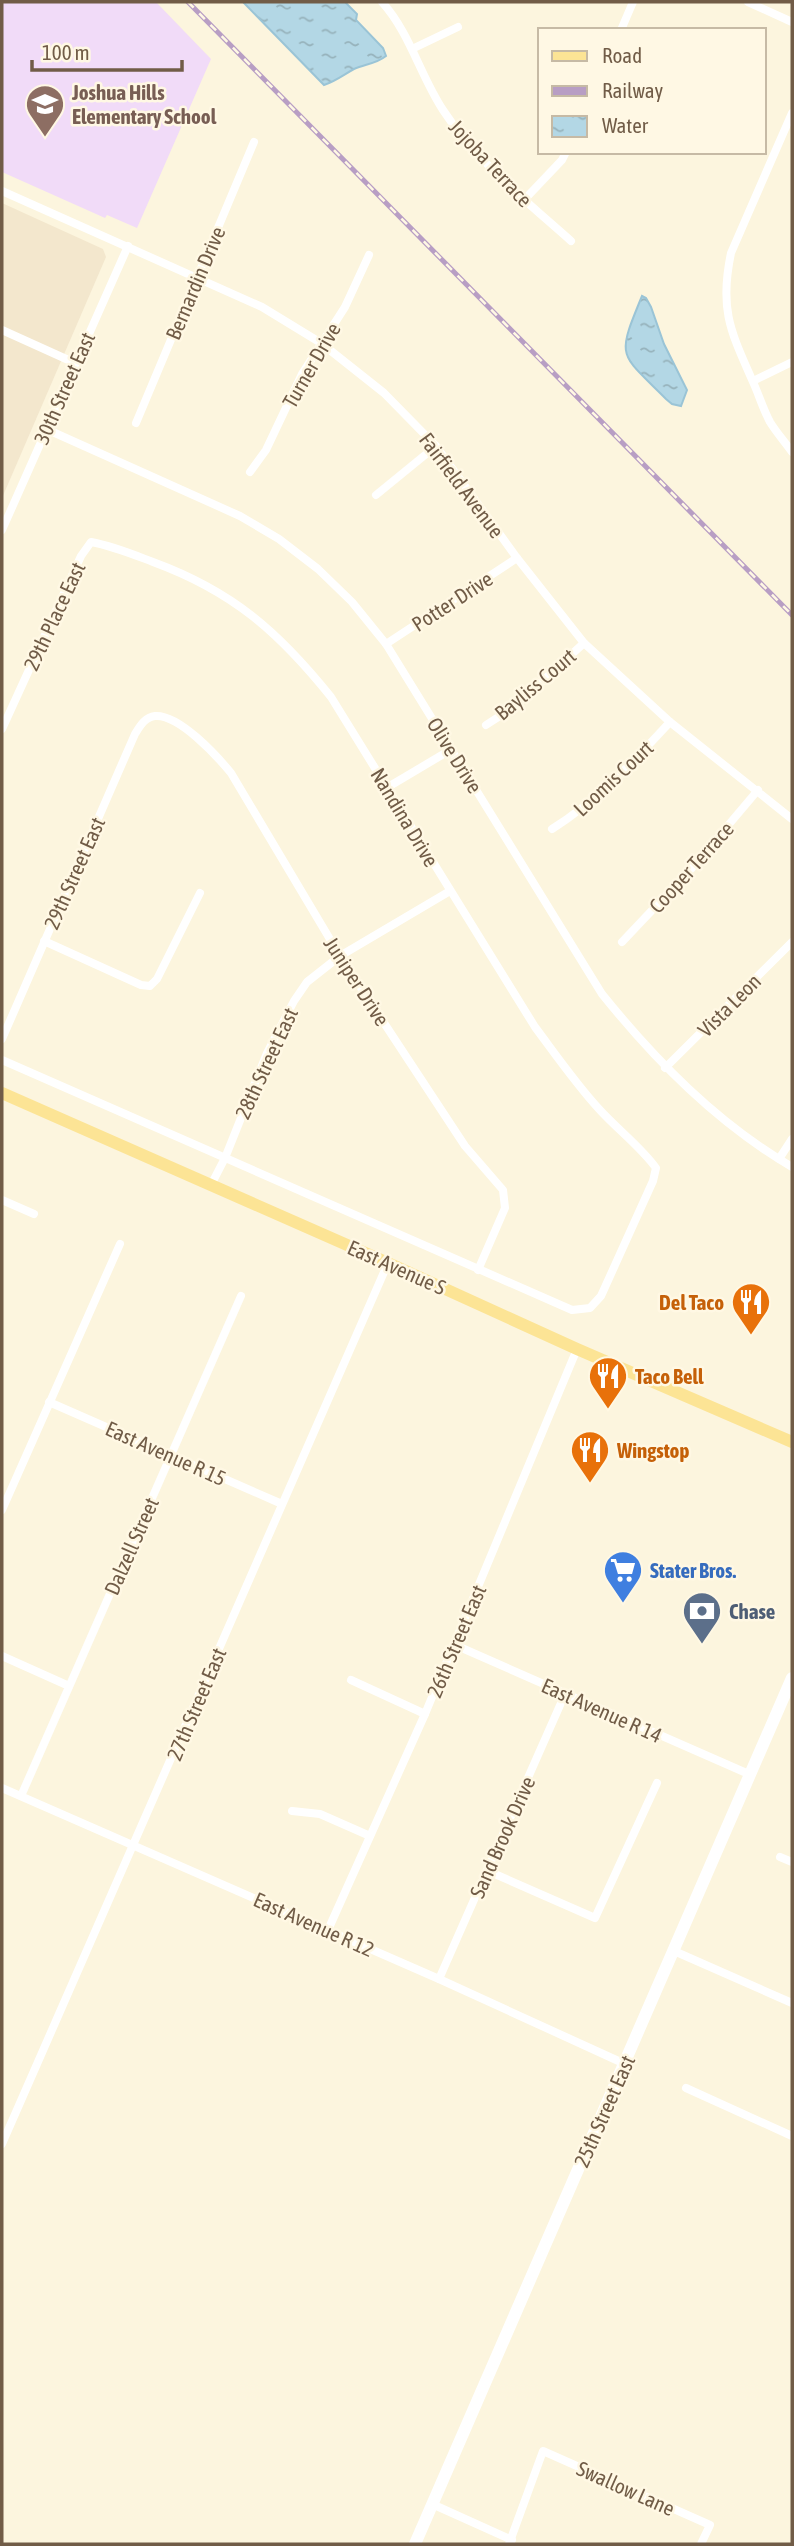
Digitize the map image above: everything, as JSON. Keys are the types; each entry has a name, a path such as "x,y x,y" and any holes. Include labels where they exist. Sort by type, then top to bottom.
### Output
{"main road":[{"name":"East Avenue S","path":"2,1093 792,1442"},
{"name":"25th Street East","path":"415,2544 792,1678"}],"street":[{"name":"Jojoba Terrace","path":"382,2 412,49 443,111 524,200 571,241"},
{"path":"622,28 633,2"},
{"path":"748,2 792,22"},
{"path":"412,49 458,27"},
{"path":"792,113 731,253 726,277 727,320 736,346 770,421 792,452"},
{"name":"Bernardin Drive","path":"136,423 254,142"},
{"path":"524,200 565,154"},
{"name":"Fairfield Avenue","path":"2,191 262,307 321,343 384,393 436,446 517,558 584,643 670,722 792,819"},
{"name":"30th Street East","path":"2,530 128,246"},
{"name":"Turner Drive","path":"250,472 266,450 302,374 345,307 369,255"},
{"path":"2,330 75,363"},
{"path":"753,381 792,362"},
{"name":"Olive Drive","path":"46,429 219,506 278,539 326,577 352,602 386,644 602,994 665,1068 703,1102 792,1167"},
{"path":"376,495 436,446"},
{"name":"29th Place East","path":"3,724 81,556 91,542"},
{"name":"Nandina Drive","path":"91,542 108,545 182,572 231,599 271,630 300,659 331,697 535,1027 569,1074 629,1142 645,1153 656,1168 653,1181 601,1296 590,1308"},
{"name":"Potter Drive","path":"386,644 517,558"},
{"name":"Bayliss Court","path":"486,725 514,707 584,643"},
{"name":"29th Street East","path":"2,1039 135,734 143,721 155,716"},
{"name":"Juniper Drive","path":"155,716 170,720 190,732 212,750 231,773 340,956 464,1146 503,1190 505,1208 478,1270"},
{"name":"Loomis Court","path":"552,829 578,812 640,755 670,722"},
{"path":"388,787 452,749"},
{"name":"Cooper Terrace","path":"622,942 692,868 758,790"},
{"name":"28th Street East","path":"211,1185 225,1158 267,1053 307,982 340,956 450,891"},
{"path":"44,942 141,985 150,986 158,979 200,892"},
{"name":"Vista Leon","path":"665,1068 792,942"},
{"name":"East Avenue S","path":"2,1060 572,1310 590,1308"},
{"path":"779,1159 792,1139"},
{"path":"2,1200 34,1214"},
{"path":"2,1510 120,1244"},
{"name":"27th Street East","path":"2,2144 388,1263"},
{"name":"Dalzell Street","path":"21,1796 241,1296"},
{"name":"26th Street East","path":"328,1930 455,1645 577,1349"},
{"name":"East Avenue R 15","path":"50,1402 282,1504"},
{"name":"East Avenue R 14","path":"455,1645 751,1774"},
{"path":"2,1656 69,1686"},
{"path":"351,1680 425,1714"},
{"name":"Sand Brook Drive","path":"439,1979 565,1694"},
{"path":"488,1871 595,1917 657,1783"},
{"name":"East Avenue R 12","path":"2,1788 439,1979 625,2064"},
{"path":"292,1811 320,1814 370,1836"},
{"path":"780,1857 792,1862"},
{"path":"674,1951 792,2003"},
{"path":"686,2088 792,2136"},
{"name":"Swallow Lane","path":"511,2542 543,2451 710,2525 701,2544"},
{"path":"432,2504 511,2542"}],"shaded area":[{"path":"2,2 156,2 211,59 137,228 107,215 105,218 2,172"},
{"path":"2,203 103,249 106,257 2,498"}],"water":[{"path":"243,2 345,2 357,14 356,20 383,48 386,56 324,85"},
{"path":"642,296 651,307 664,344 687,390 681,406 666,399 639,372 627,354 628,332"}],"railway":[{"path":"188,2 792,615"}],"place":[{"name":"Joshua Hills Elementary School","path":"45,138"},
{"name":"Del Taco","path":"751,1336"},
{"name":"Taco Bell","path":"608,1410"},
{"name":"Wingstop","path":"590,1484"},
{"name":"Stater Bros.","path":"623,1604"},
{"name":"Chase","path":"702,1645"}]}
